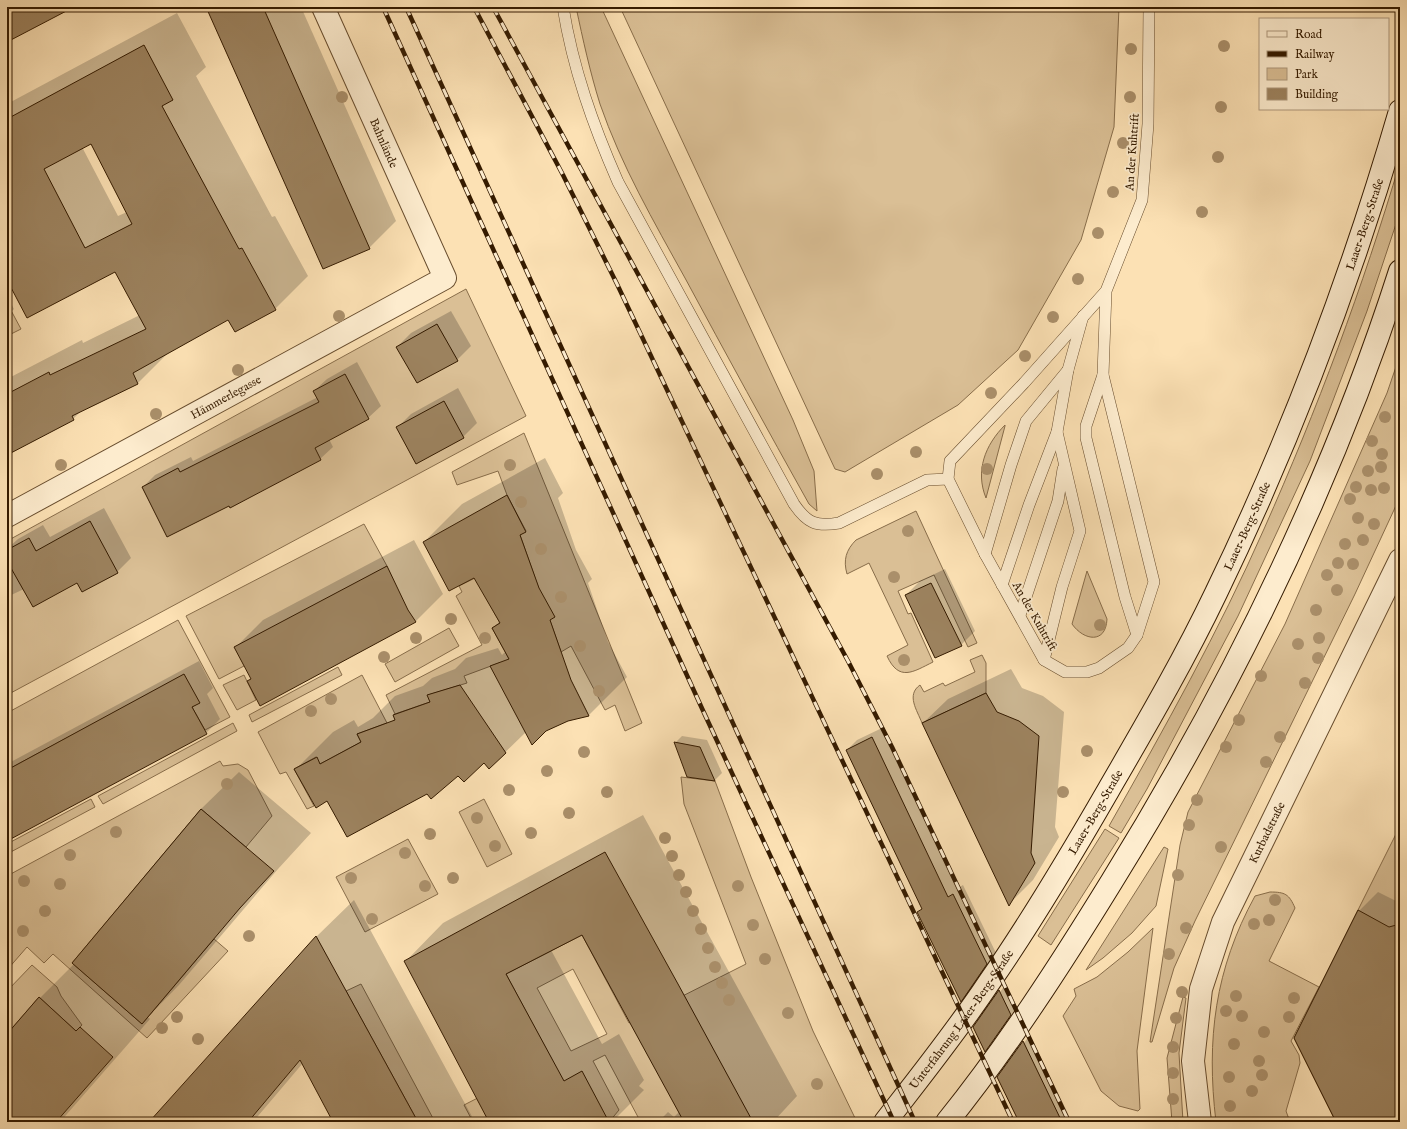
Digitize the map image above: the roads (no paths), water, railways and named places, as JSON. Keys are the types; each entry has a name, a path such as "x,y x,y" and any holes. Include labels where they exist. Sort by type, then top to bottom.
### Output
{"main road":[{"name":"Bahnlände","path":"323,7 445,278"},
{"name":"Laaer-Berg-Straße","path":"1034,914 1072,853 1166,690 1215,594 1245,530 1328,329 1358,245 1400,111"},
{"path":"947,1122 1015,1032 1059,966 1175,776 1205,723 1286,562 1322,479 1375,344 1400,271"},
{"name":"Hämmerlegasse","path":"7,516 445,278"},
{"name":"Kurbadstraße","path":"1200,1122 1193,1061 1200,989 1223,922 1400,560"},
{"name":"Unterfahrung Laaer-Berg-Straße","path":"885,1122 989,984 1034,914"}],"lane":[{"path":"563,7 570,51 578,80 603,149 618,182 803,518 817,525 826,526 839,524 927,480 948,479"},
{"name":"An der Kuhtrift","path":"1106,290 1024,382 950,461 948,479 985,554 1044,660 1065,672 1087,672 1099,668 1128,648 1137,635 1154,582 1103,375 1106,290 1142,200 1148,124 1149,7"},
{"path":"1002,585 1056,432 1068,370 1084,313"},
{"path":"985,554 1011,465 1026,421 1068,370"},
{"path":"1103,375 1086,426 1086,438 1125,597 1137,635"},
{"path":"1044,660 1062,587 1080,531 1056,432"},
{"path":"1020,615 1058,501 1064,461"}],"railway":[{"path":"383,7 705,715 894,1122"},
{"path":"406,7 915,1122"},
{"path":"474,7 563,175 617,284 1013,1122"},
{"path":"493,7 848,661 892,747 1069,1122"}]}
